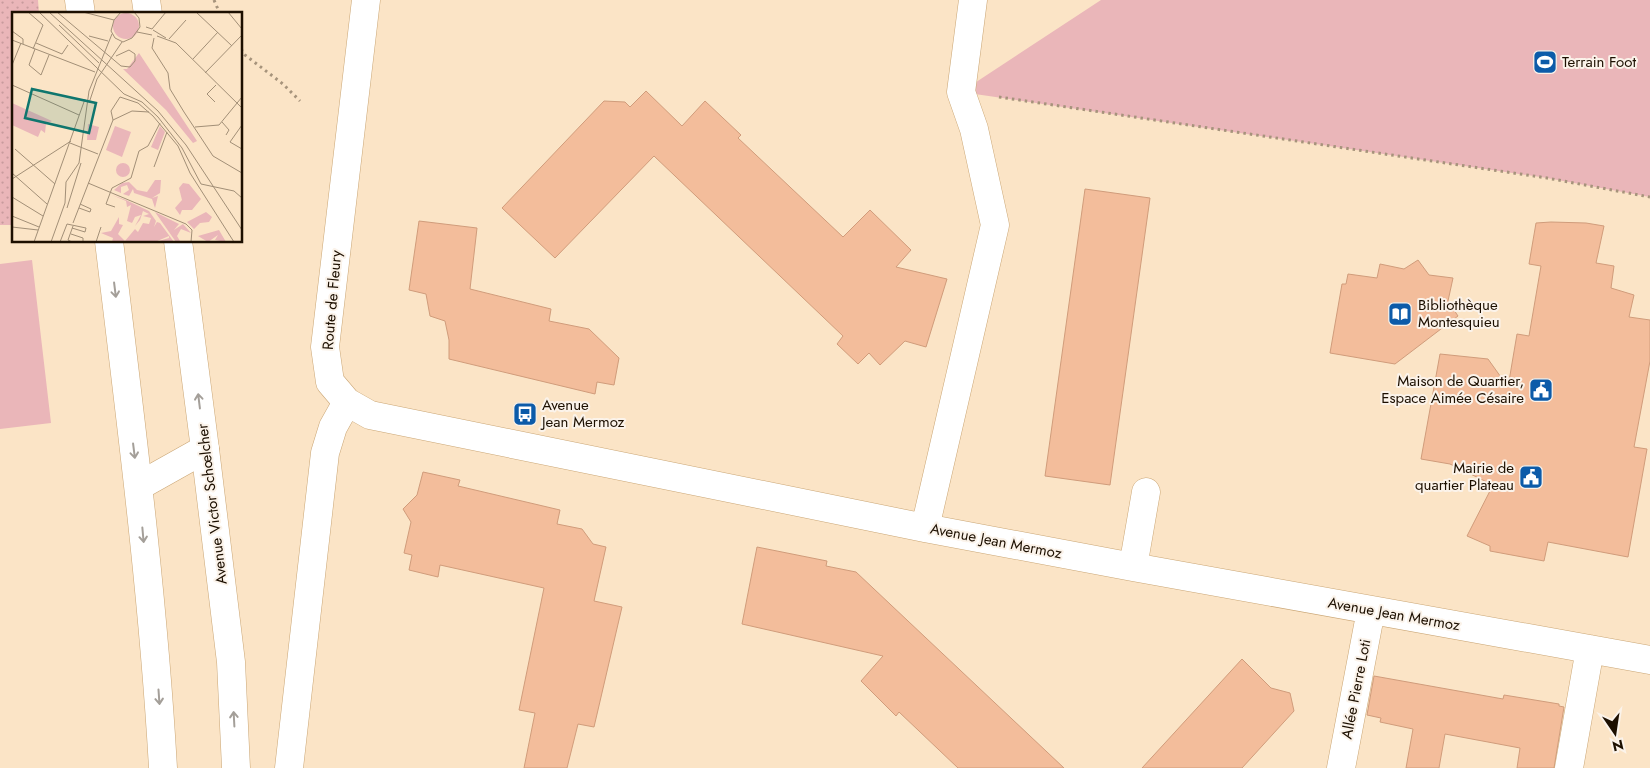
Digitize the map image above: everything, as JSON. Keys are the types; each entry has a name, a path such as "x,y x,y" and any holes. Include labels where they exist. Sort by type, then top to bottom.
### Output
{"street":[{"name":"Route de Fleury","path":"347,402 330,382 325,347 366,0"},
{"path":"924,528 995,225 974,129 961,92 973,0"},
{"path":"109,242 139,486 163,768"},
{"name":"Avenue Victor Schœlcher","path":"178,242 206,449 231,662 236,768"},
{"name":"Avenue Jean Mermoz","path":"347,402 370,415 388,419 924,528 1650,660"},
{"path":"289,768 325,453 333,427 347,402"},
{"path":"139,486 206,449"},
{"path":"1133,567 1146,492"},
{"name":"Allée Pierre Loti","path":"1341,768 1371,610"},
{"path":"1569,768 1590,649"}],"path":[{"path":"214,0 219,12"},
{"path":"242,50 245,55 283,84 300,101"},
{"path":"961,92 1547,178 1650,197"}],"shaded area":[{"path":"0,0 38,0 39,12 12,12 12,225 0,225"},
{"path":"1101,0 1650,0 1650,197 1547,178 961,92"},
{"path":"32,260 51,423 0,429 0,264"}],"building":[{"path":"646,91 682,126 705,101 741,135 738,138 843,237 870,210 911,250 896,267 947,279 926,347 905,341 880,365 869,353 858,364 837,344 843,336 654,156 555,258 502,208 604,101 625,102 630,107"},
{"path":"1085,189 1150,198 1110,485 1045,476"},
{"path":"419,221 477,228 470,289 551,309 549,321 589,329 619,358 614,385 597,382 595,394 449,359 449,340 445,321 430,316 426,294 409,290"},
{"name":"Maison de Quartier, Espace Aimée Césaire","path":"1536,223 1586,223 1604,226 1596,263 1614,266 1611,288 1634,295 1629,317 1650,320 1650,361 1634,447 1647,449 1628,557 1548,542 1544,561 1490,551 1490,546 1467,536 1493,485 1450,464 1421,459 1440,354 1488,359 1508,387 1517,334 1529,336 1541,266 1529,264"},
{"name":"Bibliothèque Montesquieu","path":"1418,260 1429,275 1453,278 1448,301 1458,316 1395,364 1330,353 1342,284 1346,284 1348,274 1377,278 1380,264 1404,269"},
{"path":"423,472 460,480 458,486 560,510 557,524 582,529 593,544 606,547 594,601 622,607 594,727 578,724 567,768 524,768 535,713 519,710 544,588 440,565 438,577 409,570 412,555 404,553 411,522 403,509 417,495"},
{"path":"757,547 827,561 826,566 856,572 1064,768 958,768 899,712 896,716 861,681 883,656 742,624"},
{"path":"1242,659 1271,688 1290,693 1294,711 1242,768 1142,768"},
{"path":"1374,676 1503,699 1504,695 1559,704 1559,706 1564,707 1554,768 1517,768 1520,748 1445,734 1439,768 1406,768 1413,729 1380,722 1381,718 1367,715"}],"place":[{"name":"Terrain Foot","path":"1545,62"},
{"name":"Bibliothèque Montesquieu","path":"1400,314"},
{"name":"Maison de Quartier, Espace Aimée Césaire","path":"1541,390"},
{"name":"Avenue Jean Mermoz","path":"525,414"},
{"name":"Mairie de quartier Plateau","path":"1531,477"}]}
